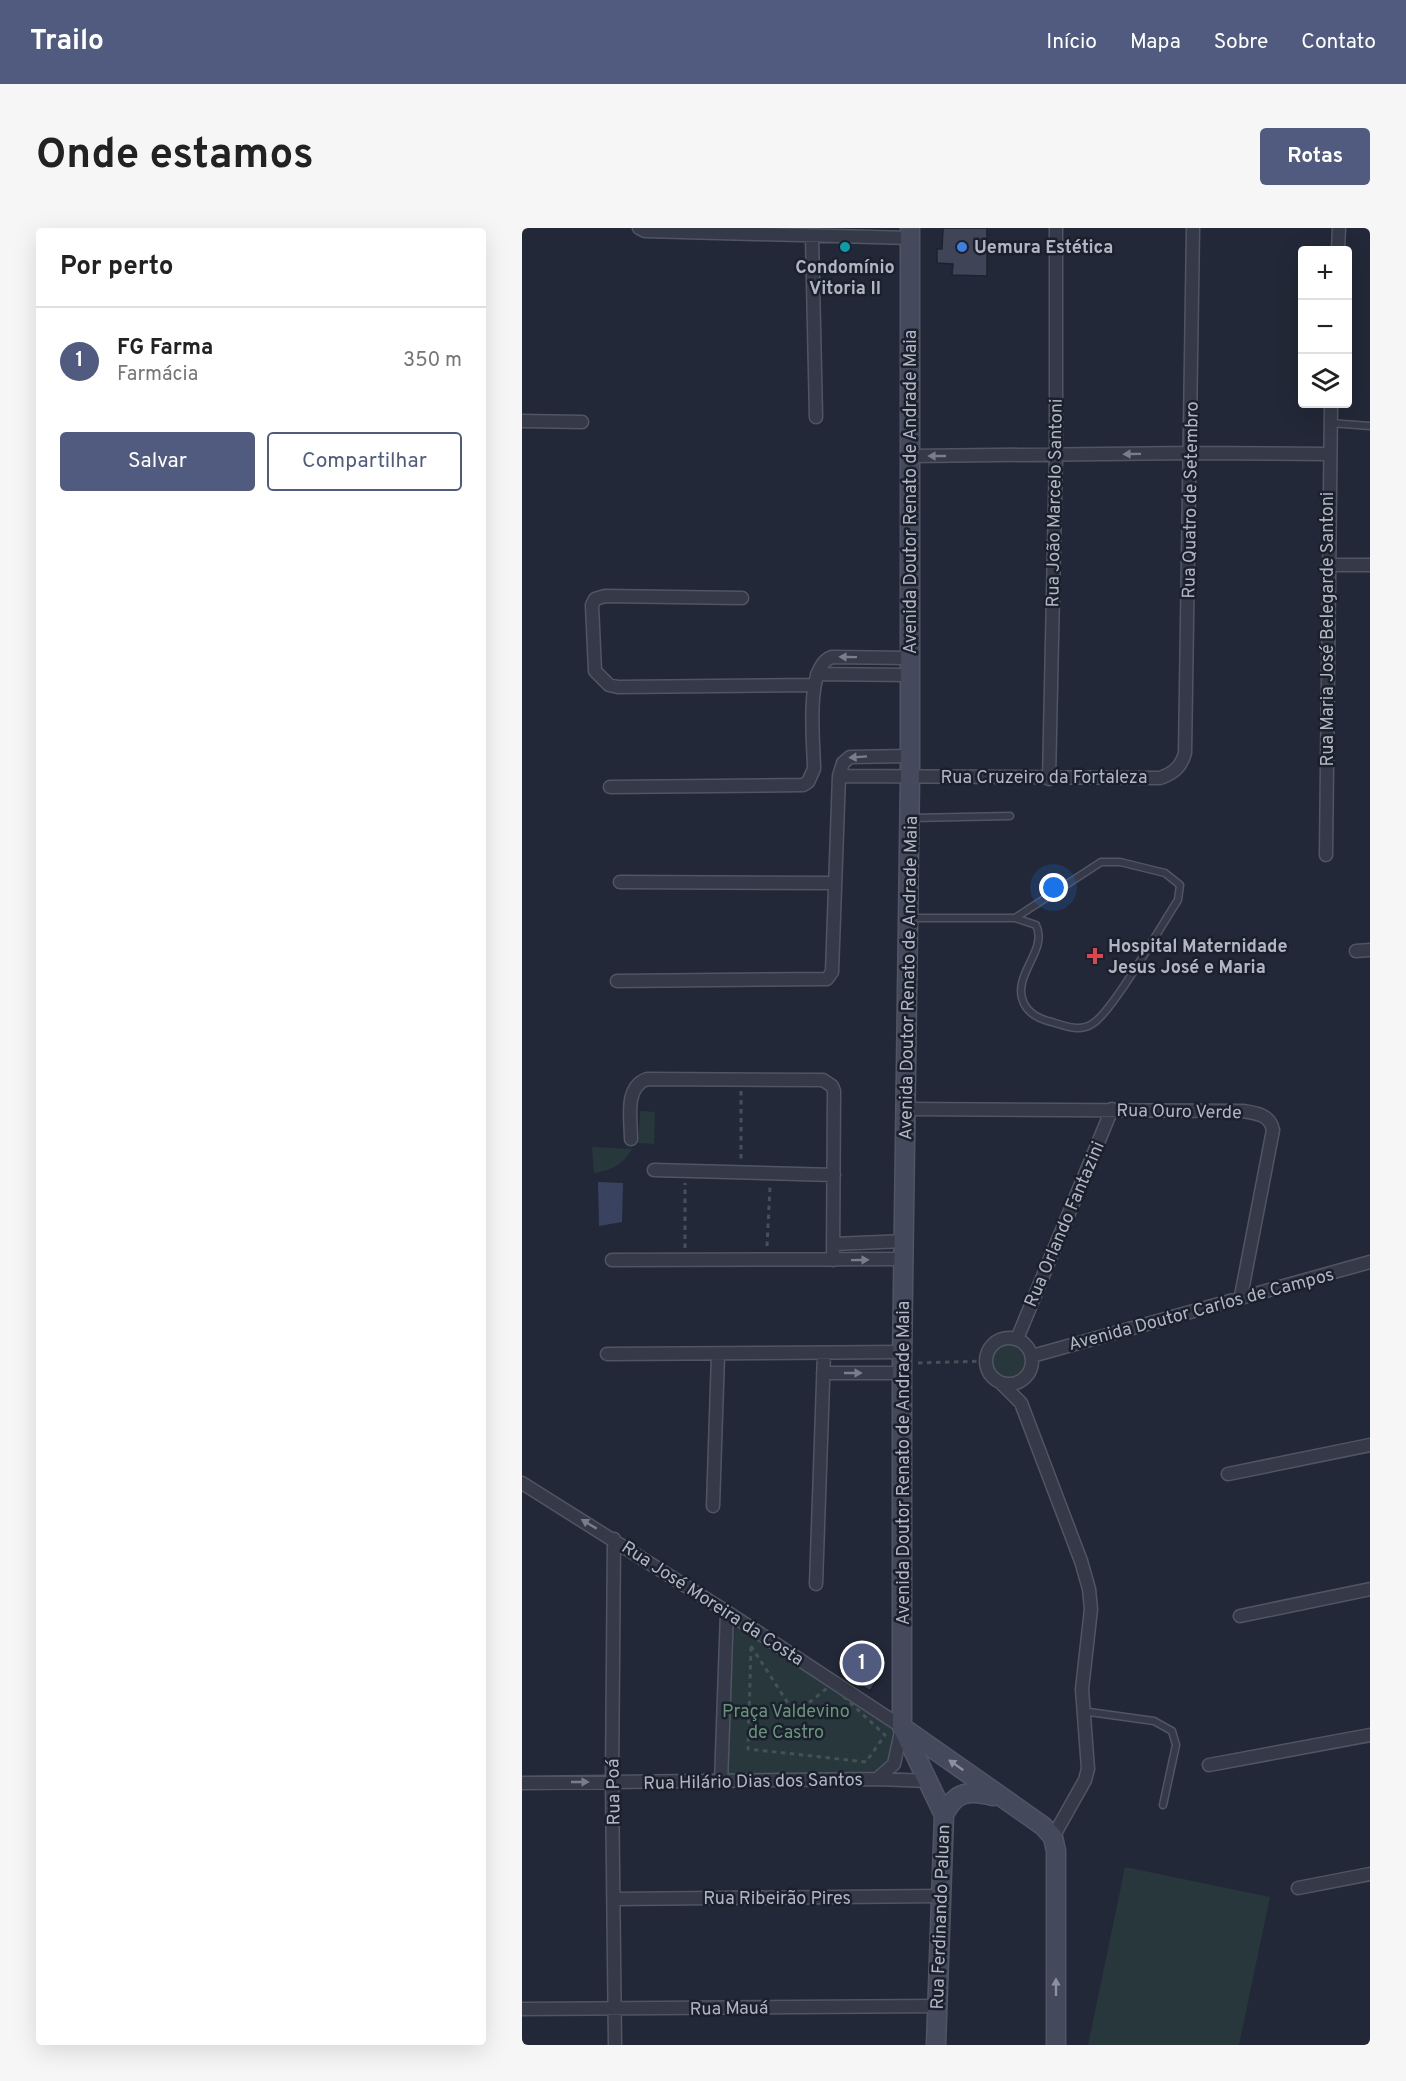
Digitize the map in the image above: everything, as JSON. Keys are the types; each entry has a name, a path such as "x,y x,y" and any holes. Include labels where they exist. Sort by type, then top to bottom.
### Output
{"street":[{"path":"639,228 645,231 765,231 812,236 910,233"},
{"name":"Rua João Marcelo Santoni","path":"1049,778 1056,455 1056,228"},
{"name":"Rua Quatro de Setembro","path":"1177,770 1185,753 1193,228"},
{"path":"1338,246 1339,228"},
{"name":"Avenida Doutor Renato de Andrade Maia","path":"902,1727 902,1363 907,1109 912,456 910,233"},
{"path":"812,236 816,417"},
{"name":"Rua Maria José Belegarde Santoni","path":"1326,855 1330,408"},
{"path":"522,421 582,422"},
{"path":"912,456 1328,454"},
{"path":"1328,565 1370,565"},
{"path":"742,598 605,596 595,599 592,604 595,671 609,685 618,687 815,680 909,666"},
{"path":"610,788 803,785 808,782 814,769 815,680 822,662 832,657 909,666"},
{"path":"617,981 827,979 832,972 839,776 843,763 850,757 909,756"},
{"name":"Rua Cruzeiro da Fortaleza","path":"839,776 1160,778 1177,770"},
{"path":"620,882 835,883"},
{"path":"1356,951 1370,950"},
{"path":"631,1139 632,1092 640,1082 646,1079 823,1080 832,1086 834,1175 832,1260"},
{"name":"Rua Ouro Verde","path":"907,1109 1112,1109 1256,1113 1272,1123 1273,1130 1241,1296"},
{"name":"Rua Orlando Fantazini","path":"1017,1339 1112,1109"},
{"path":"654,1170 834,1175"},
{"path":"832,1244 905,1250"},
{"path":"612,1260 832,1260 905,1250"},
{"name":"Avenida Doutor Carlos de Campos","path":"1032,1356 1241,1296 1370,1262"},
{"path":"1021,1403 1030,1373 1032,1356 1029,1348 1017,1339 1009,1338 995,1342 986,1354 985,1361 990,1375 1021,1403 1081,1561 1089,1589 1091,1609 1082,1711 1088,1769 1085,1780 1053,1837"},
{"path":"607,1354 824,1354 902,1363"},
{"path":"816,1584 824,1354"},
{"path":"713,1506 718,1355"},
{"path":"823,1373 902,1363"},
{"path":"1002,1384 1018,1383 1030,1373"},
{"path":"1228,1474 1370,1445"},
{"name":"Rua José Moreira da Costa","path":"522,1483 614,1539 902,1727"},
{"name":"Rua Poá","path":"614,1539 612,1782 615,2045"},
{"path":"1240,1616 1370,1589"},
{"path":"721,1782 727,1612"},
{"path":"902,1727 1043,1826 1053,1837 1056,1851 1056,2045"},
{"name":"Rua Hilário Dias dos Santos","path":"877,1779 894,1764 902,1727"},
{"name":"Rua Ferdinando Paluan","path":"902,1727 930,1781 944,1815 936,2045"},
{"path":"1209,1765 1370,1735"},
{"name":"Rua Hilário Dias dos Santos","path":"522,1783 877,1779 930,1781"},
{"path":"944,1815 949,1804 964,1793 974,1791 1003,1799"},
{"path":"1298,1888 1370,1874"},
{"name":"Rua Ribeirão Pires","path":"614,1899 940,1896"},
{"name":"Rua Mauá","path":"522,2010 936,2006"}],"lane":[{"path":"1330,423 1370,426"},
{"path":"910,818 1010,816"},
{"path":"909,918 1015,918 1035,925 1039,932 1039,940 1021,988 1028,1011 1039,1018 1077,1028 1092,1024 1112,1003 1178,900 1180,885 1165,873 1120,862 1101,862 1015,918"},
{"path":"1082,1711 1154,1722 1172,1731 1176,1745 1163,1805"}],"path":[{"path":"741,1081 741,1173"},
{"path":"685,1260 686,1172"},
{"path":"766,1260 771,1174"},
{"path":"902,1363 985,1361"},
{"path":"751,1646 795,1714 831,1685 885,1735 866,1762 748,1749 751,1646"}],"green space":[{"path":"640,1111 655,1112 654,1144 638,1143"},
{"path":"592,1147 632,1149 616,1166 594,1173"},
{"path":"1009,1341 1024,1347 1030,1362 1024,1377 1009,1383 994,1377 988,1362 994,1347"},
{"name":"Praça Valdevino de Castro","path":"735,1622 897,1727 889,1763 877,1774 726,1776"},
{"path":"1125,1867 1270,1897 1239,2045 1088,2045"}],"water":[{"path":"598,1182 623,1183 622,1222 599,1226"}],"building":[{"path":"943,228 987,228 987,276 952,275 953,264 937,263 937,249 942,249"},
{"path":"859,1641 877,1653 881,1674 870,1691 840,1672"}],"place":[{"name":"Condomínio Vitoria II","path":"845,247"},
{"name":"Uemura Estética","path":"962,247"},
{"name":"Hospital Maternidade Jesus José e Maria","path":"1095,956"},
{"name":"FG Farma","path":"862,1663"}]}
